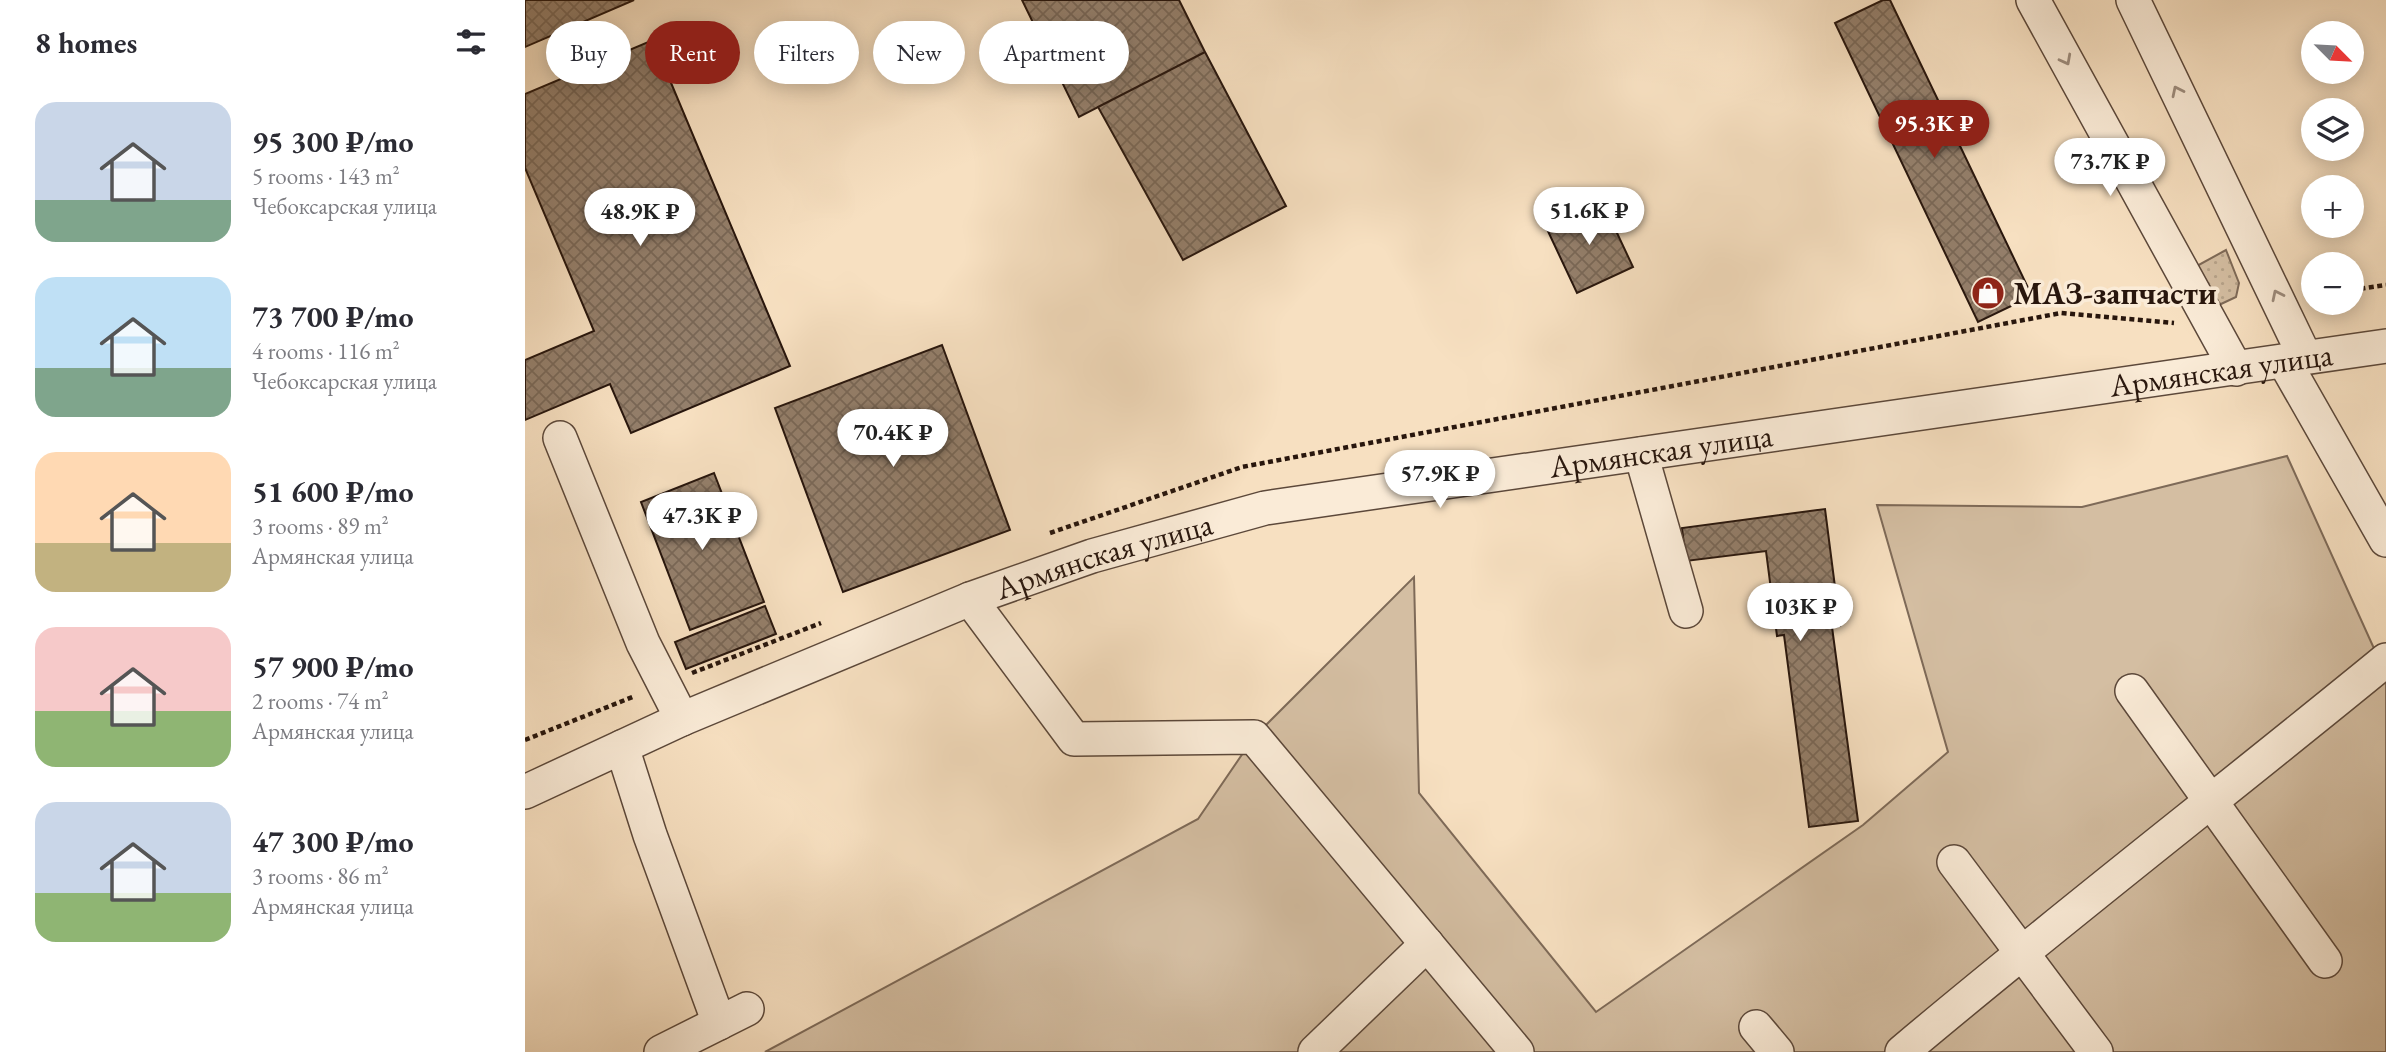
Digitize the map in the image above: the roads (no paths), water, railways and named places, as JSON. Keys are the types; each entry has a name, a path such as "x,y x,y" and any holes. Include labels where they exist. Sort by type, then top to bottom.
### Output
{"street":[{"path":"2033,0 2236,369"},
{"path":"2133,0 2295,359 2386,540"},
{"name":"Армянская улица","path":"525,792 682,719 970,599 1092,556 1265,508 2386,346"},
{"path":"559,439 643,643 682,719"},
{"path":"1641,454 1686,611"},
{"path":"970,599 1074,739 1254,737 1517,1052"},
{"path":"1902,1052 2021,952 2211,803 2386,660"},
{"path":"2132,691 2325,961"},
{"path":"622,747 650,835 733,1016 661,1052"},
{"path":"1954,862 2096,1052"},
{"path":"1315,1052 1427,944"}],"place":[{"name":"МАЗ-запчасти","path":"1988,293"}]}
